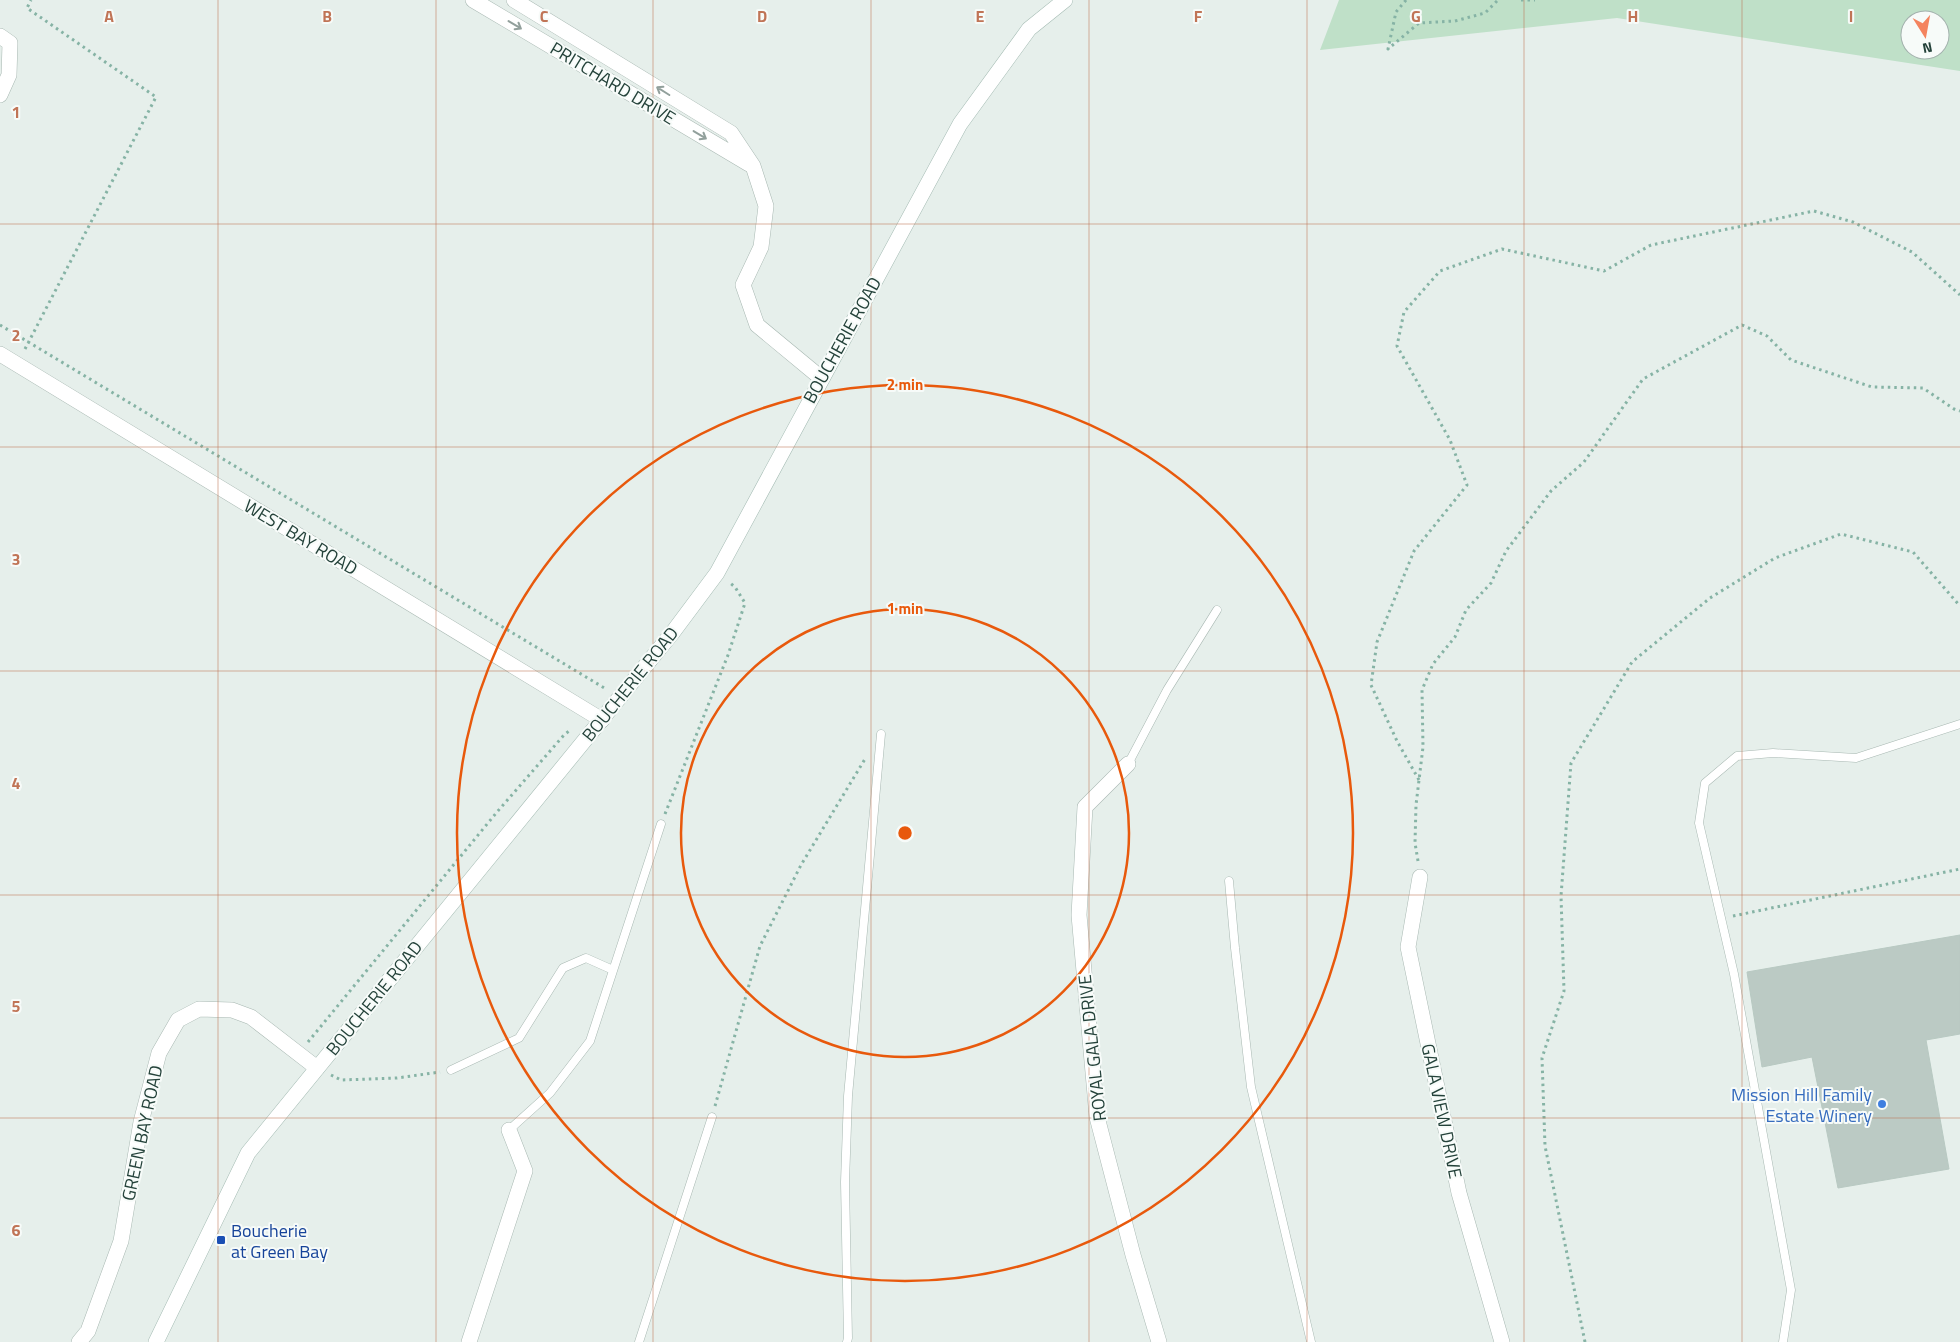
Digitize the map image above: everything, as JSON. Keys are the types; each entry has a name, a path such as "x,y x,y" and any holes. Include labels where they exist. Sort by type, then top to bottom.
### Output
{"street":[{"name":"PRITCHARD DRIVE","path":"473,0 753,166"},
{"name":"PRITCHARD DRIVE","path":"514,0 731,133 753,166 766,206 761,246 743,285 757,325 821,378"},
{"name":"BOUCHERIE ROAD","path":"156,1342 248,1153 597,717 619,698 673,632 717,573 960,124 1029,29 1065,0"},
{"path":"0,36 10,42 9,74 0,95"},
{"name":"WEST BAY ROAD","path":"0,354 597,717"},
{"name":"ROYAL GALA DRIVE","path":"1128,764 1085,807 1079,916 1097,1117 1158,1342"},
{"name":"GALA VIEW DRIVE","path":"1420,877 1408,947 1459,1194 1502,1342"},
{"name":"GREEN BAY ROAD","path":"79,1342 88,1331 121,1241 141,1122 158,1053 178,1020 199,1009 232,1010 251,1017 317,1068"},
{"path":"469,1342 526,1171 509,1130"}],"lane":[{"path":"1128,764 1167,690 1217,610"},
{"path":"1784,1342 1791,1290 1734,974 1699,823 1705,783 1737,756 1773,753 1856,758 1960,724"},
{"path":"847,1342 846,1182 848,1096 881,734"},
{"path":"509,1130 550,1092 590,1041 661,824"},
{"path":"1229,882 1234,948 1251,1087 1311,1342"},
{"path":"451,1070 519,1038 563,968 586,958 613,970"},
{"path":"639,1342 712,1117"}],"path":[{"path":"17,364 156,98 27,8 31,0"},
{"path":"1406,0 1396,12 1388,49 1419,23 1455,21 1484,13 1498,0"},
{"path":"1522,0 1535,0"},
{"path":"1419,780 1397,741 1371,685 1377,642 1414,552 1467,485 1450,440 1397,346 1404,312 1440,271 1502,249 1604,271 1651,245 1814,211 1854,222 1912,252 1960,295"},
{"path":"0,325 619,698"},
{"path":"1420,877 1415,843 1423,747 1422,690 1433,664 1455,637 1466,610 1491,583 1506,551 1551,491 1584,462 1643,379 1742,325 1767,336 1791,360 1872,387 1923,388 1960,411"},
{"path":"1586,1342 1546,1146 1542,1058 1564,991 1561,896 1571,763 1632,662 1710,598 1775,558 1841,534 1912,552 1960,606"},
{"path":"661,824 725,664 745,603 736,587 717,573"},
{"path":"298,1054 497,812 564,734 597,717"},
{"path":"712,1117 760,946 802,865 866,758"},
{"path":"1720,918 1960,869"},
{"path":"317,1068 341,1080 397,1078 451,1070"}],"green space":[{"path":"1339,0 1960,0 1960,71 1617,18 1320,50"}],"building":[{"path":"1960,935 1960,1034 1926,1040 1949,1169 1838,1188 1812,1057 1762,1067 1747,972"}],"place":[{"name":"Mission Hill Family Estate Winery","path":"1882,1104"},
{"name":"Boucherie at Green Bay","path":"221,1240"}]}
